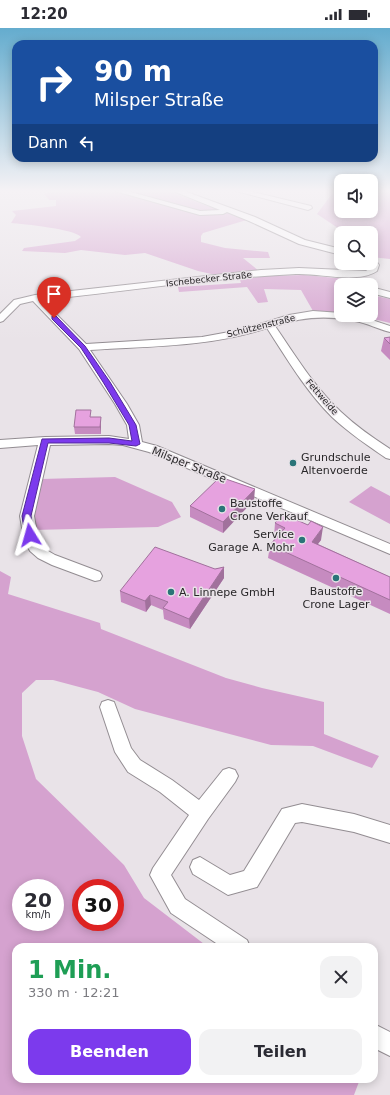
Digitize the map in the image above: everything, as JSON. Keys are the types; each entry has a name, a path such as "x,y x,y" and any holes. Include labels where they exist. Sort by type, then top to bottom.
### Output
{"street":[{"path":"299,241 334,250"},
{"name":"Ischebecker Straße","path":"0,319 17,302 35,298 261,273 299,271 348,274 368,273 372,270"},
{"path":"348,274 353,278"},
{"path":"378,292 390,295"},
{"path":"35,298 83,347 121,404 133,425 136,444"},
{"name":"Schützenstraße","path":"83,347 202,340 242,333 289,318 313,314 357,318 390,329"},
{"name":"Fettweide","path":"269,324 308,382 328,404 347,424 390,454"},
{"name":"Milsper Straße","path":"0,444 45,441 109,440 136,444 153,449 390,549"},
{"path":"45,441 27,516 30,535 34,545 39,551 50,558 95,576"},
{"path":"108,707 124,752 134,766 166,786 201,813"},
{"path":"229,776 201,813 160,875 178,906 234,943"},
{"path":"200,867 228,886 250,880 289,815 302,813 354,824 390,834"},
{"path":"378,1037 390,1045"}],"shaded area":[{"path":"75,241 201,241 225,248 268,252 270,258 243,258 259,271 216,275 198,271 145,253 125,255 81,250 65,253 22,251 24,248"},
{"path":"378,241 390,241 390,259 378,258"},
{"path":"304,275 336,278 334,278 334,312 313,311 301,290 264,289 268,302 258,303 247,287 179,292 178,287 241,283 240,280 265,276"},
{"path":"378,296 390,299 390,323 378,320"},
{"path":"115,477 172,502 181,517 158,527 33,530 31,513 41,479"},
{"path":"371,486 390,496 390,524 349,502"},
{"path":"0,571 11,577 8,594 100,623 101,629 226,678 324,702 324,734 379,756 372,768 313,746 271,745 135,709 98,692 53,680 36,680 22,693 22,736 36,779 124,865 144,898 203,943 12,943 12,1083 358,1083 354,1095 0,1095"}],"building":[{"path":"390,337 390,344 384,338"},
{"path":"76,410 91,410 90,417 101,417 100,427 74,427"},
{"path":"220,477 255,489 223,522 190,506"},
{"path":"283,514 308,525 311,521 323,527 312,542 390,577 390,600 270,545 285,528 275,523"},
{"name":"A. Linnepe GmbH","path":"155,547 215,569 224,567 189,619 163,608 168,602 150,595 145,601 120,591"}],"place":[{"name":"Grundschule Altenvoerde","path":"293,463"},
{"name":"Baustoffe Crone Verkauf","path":"222,509"},
{"name":"Service Garage A. Mohr","path":"302,540"},
{"name":"Baustoffe Crone Lager","path":"336,578"},
{"name":"A. Linnepe GmbH","path":"171,592"}],"route":[{"path":"30,535 27,524 27,516 45,441 109,440 136,444 136,434 133,425 107,382 83,347 54,318"}]}
